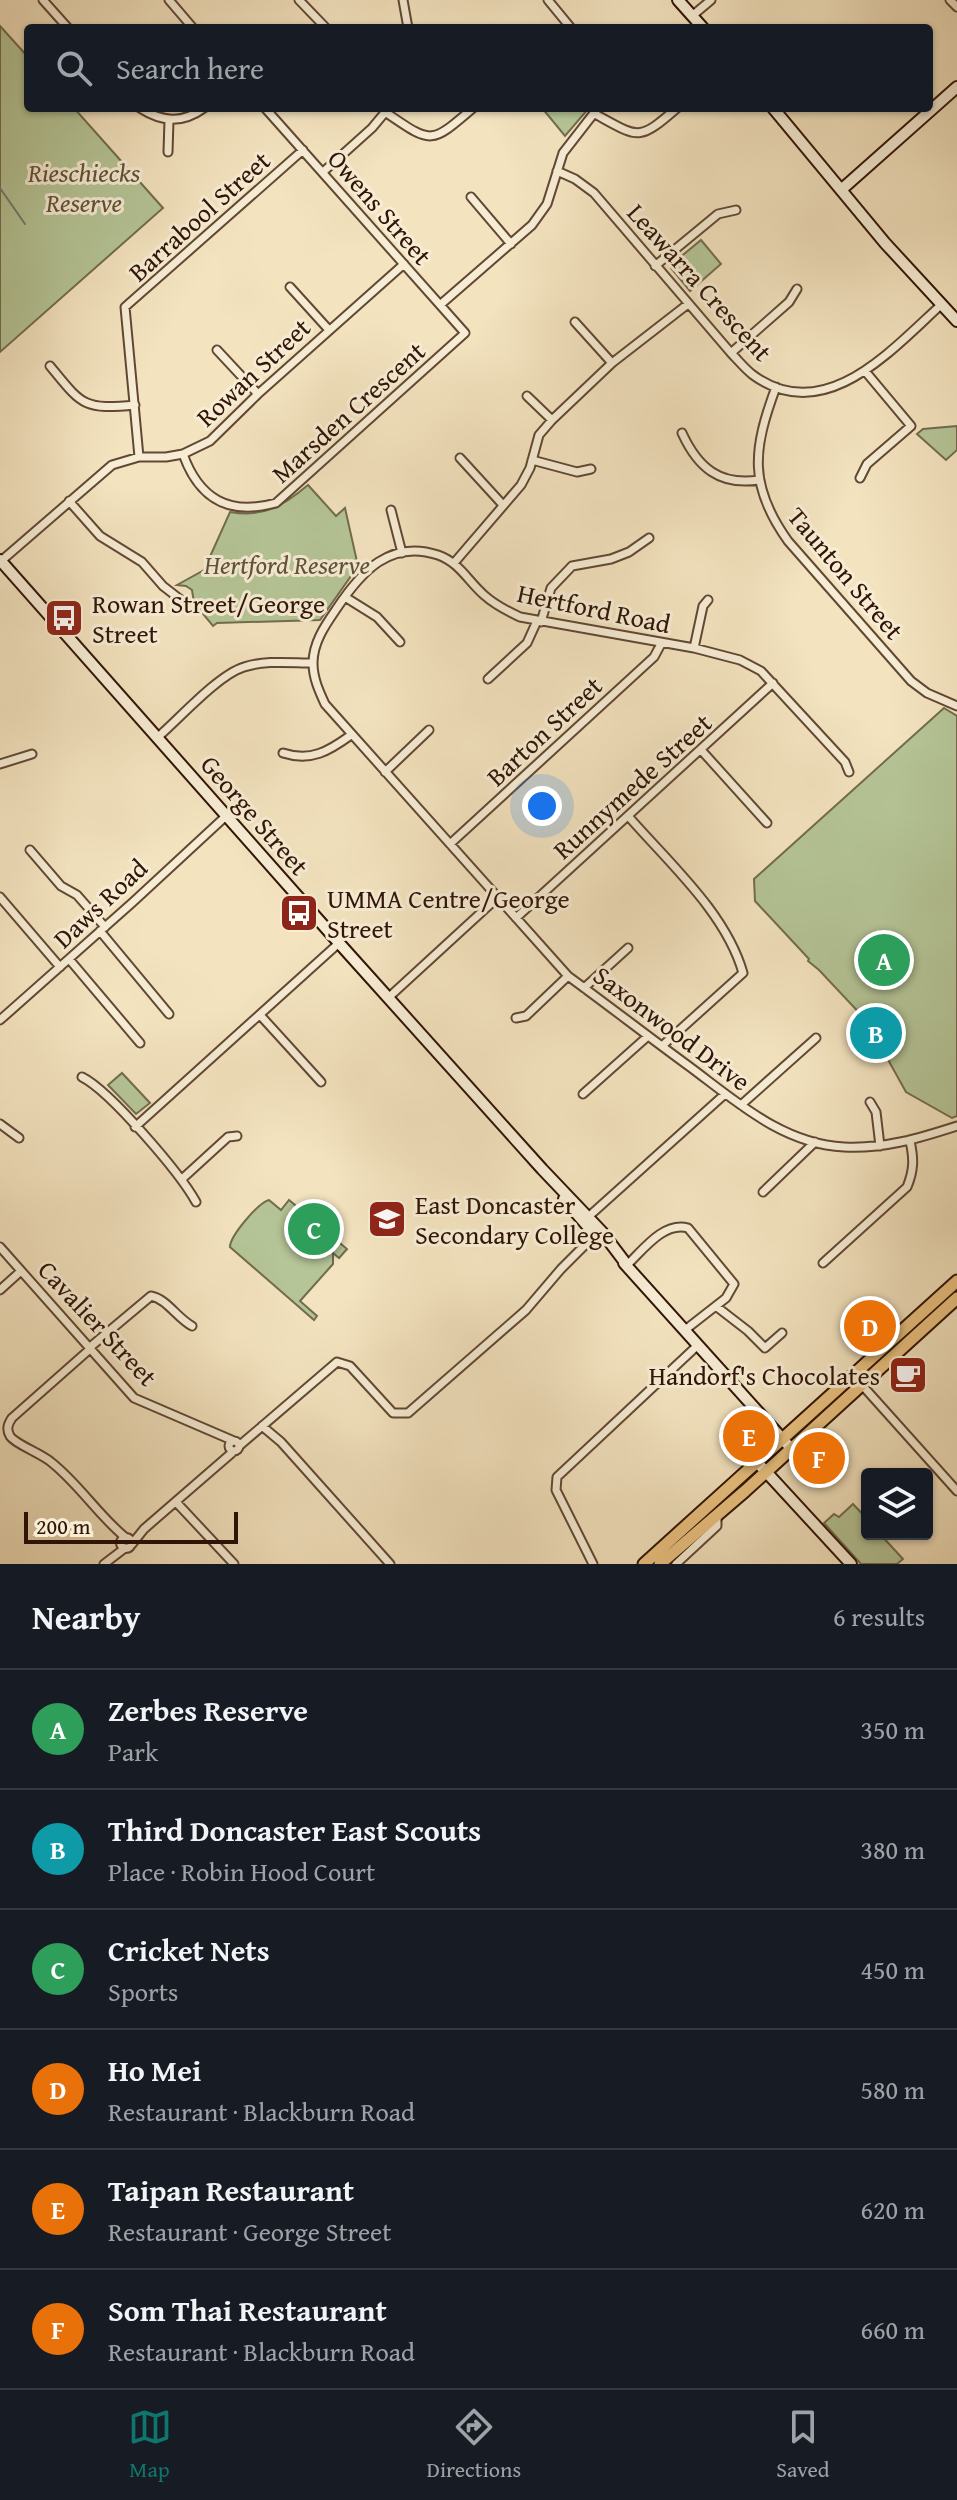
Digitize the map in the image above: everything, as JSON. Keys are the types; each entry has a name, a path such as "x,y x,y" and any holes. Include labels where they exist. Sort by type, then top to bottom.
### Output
{"main road":[{"path":"678,0 699,24"},
{"path":"933,108 957,87"},
{"path":"776,112 885,243 957,321"},
{"path":"841,190 929,112"},
{"name":"George Street","path":"1,560 787,1444"},
{"path":"644,1564 757,1462 787,1444 938,1307 957,1281"},
{"path":"938,1307 957,1298"},
{"path":"660,1564 767,1472 787,1444"},
{"path":"757,1462 851,1564"}],"street":[{"path":"43,0 64,24"},
{"path":"169,0 190,24"},
{"path":"299,0 322,24"},
{"path":"403,0 407,24"},
{"path":"548,0 568,24"},
{"path":"692,16 711,0"},
{"path":"950,0 957,7"},
{"path":"146,112 156,118 169,120 193,116 198,112"},
{"name":"Owens Street","path":"269,112 465,333"},
{"path":"323,172 385,112"},
{"path":"390,112 420,134 435,137 446,132 468,112"},
{"path":"440,305 532,225 547,204 563,153 596,112"},
{"path":"599,112 631,133 642,134 672,112"},
{"path":"168,152 169,120"},
{"name":"Barrabool Street","path":"139,457 125,307 303,150"},
{"name":"Leawarra Crescent","path":"557,171 594,193 731,353 753,375 776,387 819,391 844,384 865,371 942,304"},
{"path":"471,197 511,244"},
{"path":"655,266 718,214 736,210"},
{"name":"Rowan Street","path":"1,560 112,465 139,457 183,454 210,441 404,264"},
{"path":"290,287 329,330"},
{"path":"731,353 789,302 797,289"},
{"path":"158,737 226,677 243,667 313,663 321,632 362,574 374,564 402,553 418,552 454,563 521,485 539,435 552,420 612,363 688,304"},
{"path":"575,322 612,363"},
{"name":"Marsden Crescent","path":"183,454 194,479 224,505 250,509 276,503 465,333"},
{"path":"217,350 258,394"},
{"path":"50,366 76,397 90,406 135,405"},
{"path":"860,478 867,464 911,426 865,371"},
{"name":"Taunton Street","path":"776,387 758,450 759,480 772,518 788,541 911,681 927,693 957,706"},
{"path":"527,396 552,420"},
{"path":"682,433 690,451 722,478 740,483 759,480"},
{"path":"460,458 503,505"},
{"path":"532,460 577,472 591,469"},
{"path":"69,501 100,536 142,562 163,586 181,600"},
{"path":"391,510 402,553"},
{"path":"488,679 527,643 551,588 572,566 629,552 649,538"},
{"name":"Hertford Road","path":"454,563 481,593 502,609 539,621 694,648 740,660 761,671 845,762 849,772"},
{"path":"345,597 377,617 400,642"},
{"path":"694,648 703,606 708,600"},
{"name":"Barton Street","path":"450,844 654,657 661,644"},
{"name":"Saxonwood Drive","path":"313,663 315,681 325,704 568,976 725,1094 792,1136 844,1147 910,1141 957,1126"},
{"name":"Runnymede Street","path":"516,918 773,683"},
{"path":"385,772 429,730"},
{"path":"283,753 298,758 315,757 351,735"},
{"path":"702,751 767,823"},
{"path":"0,764 32,754"},
{"name":"Daws Road","path":"0,1020 226,816"},
{"path":"629,817 714,914 731,939 743,973 662,1046"},
{"path":"30,850 61,886 77,895 169,1014"},
{"path":"0,897 60,967"},
{"path":"388,998 497,898"},
{"path":"135,1127 339,943"},
{"path":"584,988 628,948"},
{"path":"69,959 140,1043"},
{"path":"516,1018 526,1016 568,976"},
{"path":"260,1015 321,1082"},
{"path":"583,1094 648,1036"},
{"path":"741,1105 816,1038"},
{"path":"82,1077 99,1087 182,1179 196,1202"},
{"path":"588,1219 725,1094"},
{"path":"870,1102 876,1112 880,1146"},
{"path":"0,1124 19,1138"},
{"path":"182,1179 228,1137 237,1136"},
{"path":"823,1263 907,1187 913,1173 914,1157 910,1141"},
{"path":"763,1192 815,1142"},
{"path":"627,1265 668,1228 678,1225 688,1228 734,1284 717,1307 685,1330"},
{"path":"107,1561 125,1542 220,1462 233,1445 264,1424 337,1362 350,1366 391,1411 405,1414 502,1330 513,1315 533,1301 599,1235"},
{"name":"Cavalier Street","path":"0,1247 134,1398 219,1434 233,1445"},
{"path":"0,1290 21,1271"},
{"path":"125,1542 58,1467 12,1439 8,1429 12,1418 151,1296 159,1298 192,1326"},
{"path":"717,1307 765,1348 782,1333"},
{"path":"593,1564 556,1490 557,1476 698,1345"},
{"path":"857,1380 957,1491"},
{"path":"264,1424 390,1564"},
{"path":"177,1500 234,1564"},
{"path":"676,1564 717,1526 717,1514"}],"green space":[{"name":"Rieschiecks Reserve","path":"0,26 24,53 24,112 78,112 163,208 0,352"},
{"path":"545,112 586,112 565,136"},
{"path":"701,240 721,264 690,291 671,268"},
{"path":"957,426 957,450 946,460 917,434 923,429"},
{"name":"Hertford Reserve","path":"308,485 336,516 345,508 358,566 320,620 217,623 213,626 194,603 192,590 177,585 204,570 230,512 253,513 272,509"},
{"path":"944,708 957,716 957,1116 952,1118 906,1092 866,1020 755,901 754,879"},
{"path":"122,1073 150,1103 136,1114 108,1085"},
{"path":"269,1200 281,1210 289,1200 347,1249 339,1258 333,1253 333,1264 300,1301 317,1316 314,1320 230,1247 245,1220"},
{"path":"853,1504 861,1513 861,1540 886,1540 903,1559 897,1564 861,1564 824,1523 834,1514 839,1517"}],"waterway":[{"path":"0,188 25,224"}],"place":[{"name":"Rowan Street/George Street","path":"64,618"},
{"name":"UMMA Centre/George Street","path":"299,913"},
{"name":"Zerbes Reserve","path":"884,960"},
{"name":"Third Doncaster East Scouts","path":"876,1033"},
{"name":"East Doncaster Secondary College","path":"387,1219"},
{"name":"Cricket Nets","path":"314,1229"},
{"name":"Ho Mei","path":"870,1326"},
{"name":"Handorf's Chocolates","path":"908,1375"},
{"name":"Taipan Restaurant","path":"749,1436"},
{"name":"Som Thai Restaurant","path":"819,1458"}]}
